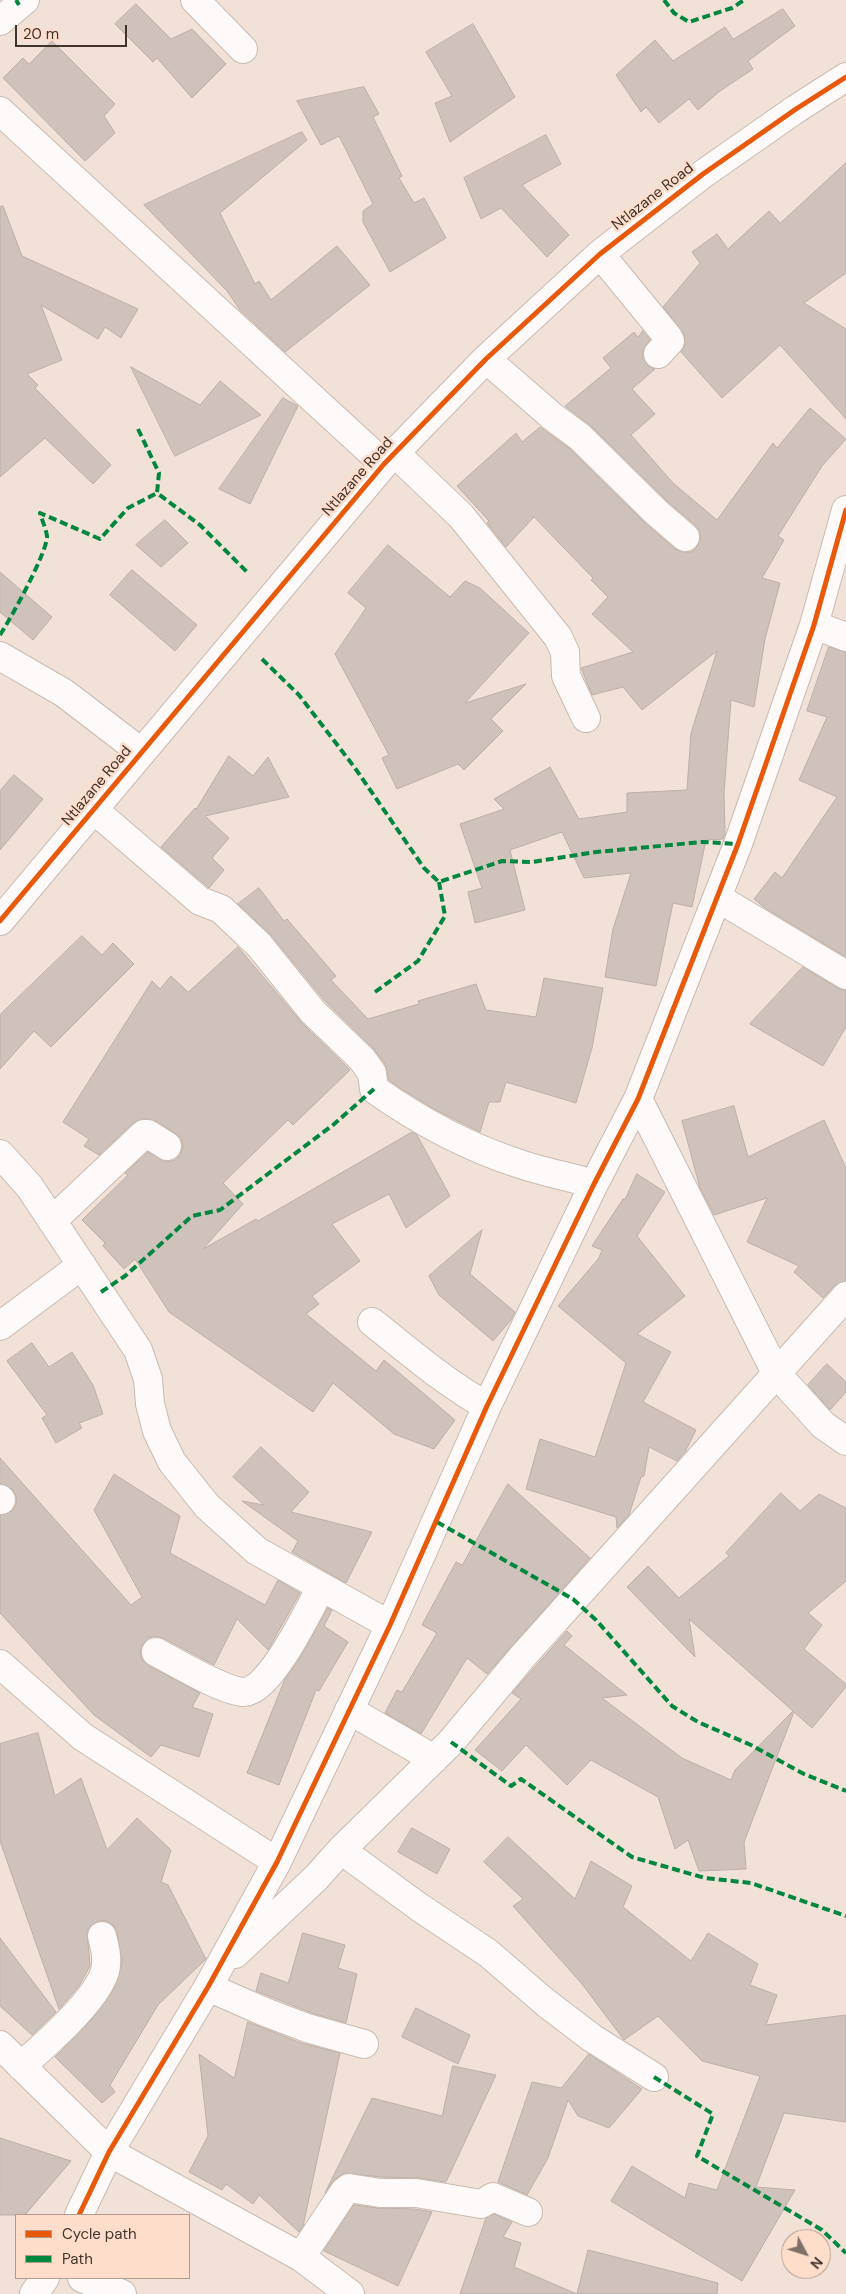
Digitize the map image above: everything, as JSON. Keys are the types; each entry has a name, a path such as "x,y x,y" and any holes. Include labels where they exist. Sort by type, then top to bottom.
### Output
{"street":[{"path":"0,21 25,0"},
{"path":"195,0 243,49"},
{"name":"Ntlazane Road","path":"0,921 390,458 486,359 600,254 703,174 796,109 846,78"},
{"path":"0,112 390,458 461,516 558,637 565,652 566,676 586,718"},
{"path":"600,254 668,337 669,345 658,354"},
{"path":"486,359 546,412 580,437 656,512 685,536"},
{"path":"79,2214 110,2152 212,1979 276,1862 390,1625 487,1406 594,1184 638,1099 718,898 814,625 846,510"},
{"path":"814,625 846,637"},
{"path":"0,656 64,693 141,752"},
{"path":"94,809 200,902 222,909 259,945 314,1012 362,1059 372,1073 374,1089 410,1114 464,1143 520,1164 594,1184"},
{"path":"718,898 846,975"},
{"path":"638,1099 776,1373 823,1425 846,1441"},
{"path":"52,1221 144,1134 148,1134 167,1146"},
{"path":"0,1154 28,1186 138,1350 148,1379 150,1404 157,1431 172,1462 207,1506 257,1551 390,1625"},
{"path":"0,1326 82,1265"},
{"path":"212,1979 316,1878 341,1850 451,1742 529,1649 846,1296"},
{"path":"372,1322 441,1376 487,1406"},
{"path":"156,1652 226,1687 244,1692 254,1688 262,1680 289,1647 321,1587"},
{"path":"0,1664 82,1737 276,1862"},
{"path":"349,1710 434,1759"},
{"path":"341,1850 395,1890 488,1953 546,2003 592,2038 654,2077"},
{"path":"21,2066 52,2040 97,1987 105,1971 106,1956 102,1936"},
{"path":"212,1979 265,2012 298,2025 364,2044"},
{"path":"0,2045 110,2152 301,2257 350,2294"},
{"path":"301,2257 344,2192 349,2188 380,2192 416,2193 482,2204 493,2197 528,2212"},
{"path":"34,2294 44,2279"},
{"path":"84,2279 122,2294"}],"building":[{"path":"136,4 171,39 192,29 226,64 192,98 157,58 153,62 115,24"},
{"path":"783,9 795,26 748,61 753,69 720,91 698,110 689,99 659,123 646,107 641,112 616,75 655,40 673,61 725,27 733,39"},
{"path":"473,24 515,97 450,142 435,103 452,96 426,52"},
{"path":"52,41 115,104 104,116 115,133 85,161 3,78 23,58 29,64"},
{"path":"364,87 379,114 373,117 402,176 399,178 414,203 424,198 446,238 390,272 363,222 363,211 373,204 339,136 321,145 297,101"},
{"path":"302,132 307,140 220,213 255,284 259,281 271,300 337,246 370,285 285,352 240,310 227,291 144,205"},
{"path":"546,135 561,164 522,185 569,235 547,257 501,208 481,219 464,178"},
{"path":"846,163 846,273 804,303 846,329 846,419 780,345 722,398 681,352 685,344 684,334 663,307 700,263 692,252 717,234 728,249 769,211 780,223"},
{"path":"3,206 22,256 138,309 121,338 105,327 98,339 41,305 62,360 27,374 38,385 35,388 111,465 93,484 45,438 0,477 0,207"},
{"path":"643,331 650,340 643,350 643,359 648,366 655,369 632,389 655,414 631,435 673,483 717,520 773,443 777,448 810,408 846,439 822,466 778,536 784,540 762,578 780,583 765,639 754,707 731,700 724,793 725,833 723,839 706,840 692,907 673,903 656,986 605,977 613,929 631,873 584,878 562,832 510,850 525,910 475,923 468,892 482,888 460,824 504,809 494,799 550,767 579,819 627,812 627,793 687,790 691,733 717,651 642,710 623,687 592,695 581,668 633,652 592,614 608,597 591,580 593,578 534,517 506,547 487,523 489,521 457,486 516,433 522,442 540,427 570,449 645,523 675,549 691,552 696,548 700,539 700,531 695,525 667,501 591,426 565,406 611,368 603,358 634,332 638,337"},
{"path":"131,367 200,405 220,381 261,415 175,456"},
{"path":"283,398 298,406 250,504 219,489"},
{"path":"165,520 188,543 161,567 136,545"},
{"path":"388,545 450,597 465,581 480,588 529,633 465,703 526,684 491,719 503,731 464,770 458,764 397,789 382,758 389,755 335,654 366,608 348,593"},
{"path":"132,570 197,625 175,651 110,595"},
{"path":"0,572 52,617 33,640 0,612"},
{"path":"829,647 846,652 846,957 765,908 754,899 775,872 782,878 837,797 799,780 827,717 807,711"},
{"path":"229,756 253,776 268,757 289,797 205,816 229,838 212,858 224,870 209,888 161,847 196,809"},
{"path":"14,775 43,799 0,850 0,791"},
{"path":"259,888 284,921 287,919 336,976 331,980 368,1019 419,1004 418,1001 476,984 486,1010 536,1017 544,978 603,988 592,1048 576,1103 506,1082 500,1102 489,1102 480,1132 434,1109 400,1088 389,1080 385,1064 373,1048 325,1001 271,935 238,904"},
{"path":"82,936 102,955 113,943 134,964 51,1047 34,1031 0,1069 0,1015"},
{"path":"238,947 301,1022 350,1070 293,1125 288,1120 223,1183 243,1204 203,1249 256,1219 258,1221 412,1132 417,1135 450,1196 406,1228 389,1194 332,1224 360,1261 312,1296 319,1304 306,1314 376,1371 384,1360 455,1420 434,1449 394,1434 333,1383 313,1412 169,1312 135,1259 124,1269 103,1246 105,1243 82,1220 128,1175 125,1173 148,1152 167,1162 175,1160 180,1155 183,1146 181,1138 175,1133 156,1121 144,1118 133,1123 99,1155 84,1146 89,1139 63,1122 152,981 160,989 171,976 188,992"},
{"path":"803,967 846,991 846,1027 823,1066 750,1024"},
{"path":"734,1106 748,1157 824,1120 846,1168 846,1281 835,1285 823,1298 794,1272 799,1266 747,1242 767,1198 714,1215 700,1188 682,1121"},
{"path":"637,1174 665,1192 637,1236 685,1296 637,1334 671,1352 643,1402 696,1430 685,1452 677,1461 649,1447 644,1476 641,1477 629,1515 617,1528 616,1517 526,1489 540,1439 595,1457 626,1363 558,1306 599,1258 602,1250 592,1246 623,1199 625,1199"},
{"path":"482,1230 470,1274 515,1312 511,1320 493,1341 439,1295 429,1276"},
{"path":"32,1343 49,1367 72,1352 93,1385 103,1414 79,1423 82,1428 56,1443 42,1418 47,1415 7,1361"},
{"path":"827,1364 846,1382 846,1392 830,1410 808,1385"},
{"path":"261,1447 309,1492 291,1512 372,1532 346,1583 292,1552 298,1541 242,1501 264,1505 233,1477"},
{"path":"0,1458 131,1605 142,1597 94,1510 114,1474 180,1516 170,1553 265,1605 278,1580 300,1593 268,1650 237,1619 214,1665 163,1638 155,1636 148,1638 143,1644 140,1653 143,1661 200,1693 192,1707 213,1714 199,1757 161,1745 151,1757 94,1715 0,1613 0,1515 12,1511 16,1504 16,1496 12,1489 0,1484"},
{"path":"508,1484 590,1558 487,1674 467,1658 421,1734 385,1713 397,1690 402,1692 437,1633 422,1625 456,1562 462,1565"},
{"path":"781,1493 800,1511 819,1494 846,1508 846,1581 808,1613 822,1625 804,1649 846,1684 846,1687 812,1728 794,1712 744,1842 746,1869 699,1871 688,1840 675,1849 658,1797 591,1760 567,1785 526,1745 502,1771 475,1750 521,1699 512,1693 567,1631 572,1636 564,1645 627,1695 602,1698 682,1758 731,1780 735,1770 793,1711 689,1619 695,1657 627,1587 648,1566 679,1598 729,1556 726,1553"},
{"path":"328,1608 332,1610 324,1626 348,1642 319,1691 316,1690 279,1785 247,1773 285,1679 301,1656"},
{"path":"38,1733 55,1796 81,1778 107,1850 137,1818 171,1850 161,1882 168,1885 206,1959 158,2005 110,2085 115,2092 102,2103 55,2057 92,2019 114,1989 122,1963 117,1932 113,1925 106,1921 98,1921 91,1925 87,1932 90,1966 79,1986 59,2009 0,1841 0,1744"},
{"path":"412,1828 450,1849 437,1874 398,1852"},
{"path":"508,1837 575,1899 591,1861 632,1886 623,1907 691,1961 708,1933 758,1964 750,1985 777,1995 766,2025 846,2015 846,2122 784,2113 756,2187 795,2190 742,2281 611,2201 632,2166 685,2198 689,2183 717,2190 760,2076 702,2061 658,2016 624,2040 582,1984 513,1906 523,1899 484,1862"},
{"path":"303,1933 345,1945 338,1968 357,1974 346,2023 312,2013 256,1991 261,1973 288,1983"},
{"path":"0,1938 56,2012 32,2035 0,2006"},
{"path":"416,2008 470,2035 458,2064 402,2037"},
{"path":"248,2022 301,2043 340,2053 303,2226 299,2232 259,2195 253,2204 226,2184 222,2190 189,2172 208,2136 199,2054 234,2078"},
{"path":"589,2054 642,2089 609,2128 578,2116 568,2100 548,2158 527,2195 498,2182 532,2082 561,2088"},
{"path":"453,2066 496,2075 446,2182 345,2173 334,2180 325,2193 372,2098 442,2116"},
{"path":"0,2138 71,2161 26,2214 0,2215"},
{"path":"354,2205 432,2212 398,2286 324,2251"},
{"path":"494,2214 512,2222 503,2237 521,2243 514,2267 577,2294 460,2294 486,2218"},
{"path":"588,2250 718,2283 717,2294 577,2294"}],"marked path":[{"path":"16,0 19,5"},
{"path":"664,0 674,13 689,22 732,8 744,0"},
{"path":"138,429 159,473 157,493 200,525 247,572"},
{"path":"0,635 28,586 46,544 47,536 40,513 100,539 128,508 157,493"},
{"path":"262,659 299,695 355,768 424,868 439,882 502,861 532,862 596,852 702,842 738,844"},
{"path":"375,992 418,961 445,916 439,882"},
{"path":"101,1292 125,1276 192,1216 220,1210 333,1125 374,1089"},
{"path":"437,1522 573,1599 596,1620 672,1706 698,1722 751,1745 804,1774 846,1791"},
{"path":"451,1742 511,1786 521,1779 632,1857 705,1878 751,1883 846,1916"},
{"path":"654,2077 713,2114 697,2156 822,2230 846,2253"}],"cycle path":[{"path":"0,921 384,464 486,359 600,254 703,174 796,109 846,77"},
{"path":"79,2214 109,2152 208,1987 277,1862 390,1625 487,1406 594,1184 638,1099 738,844 814,625 846,510"}]}
